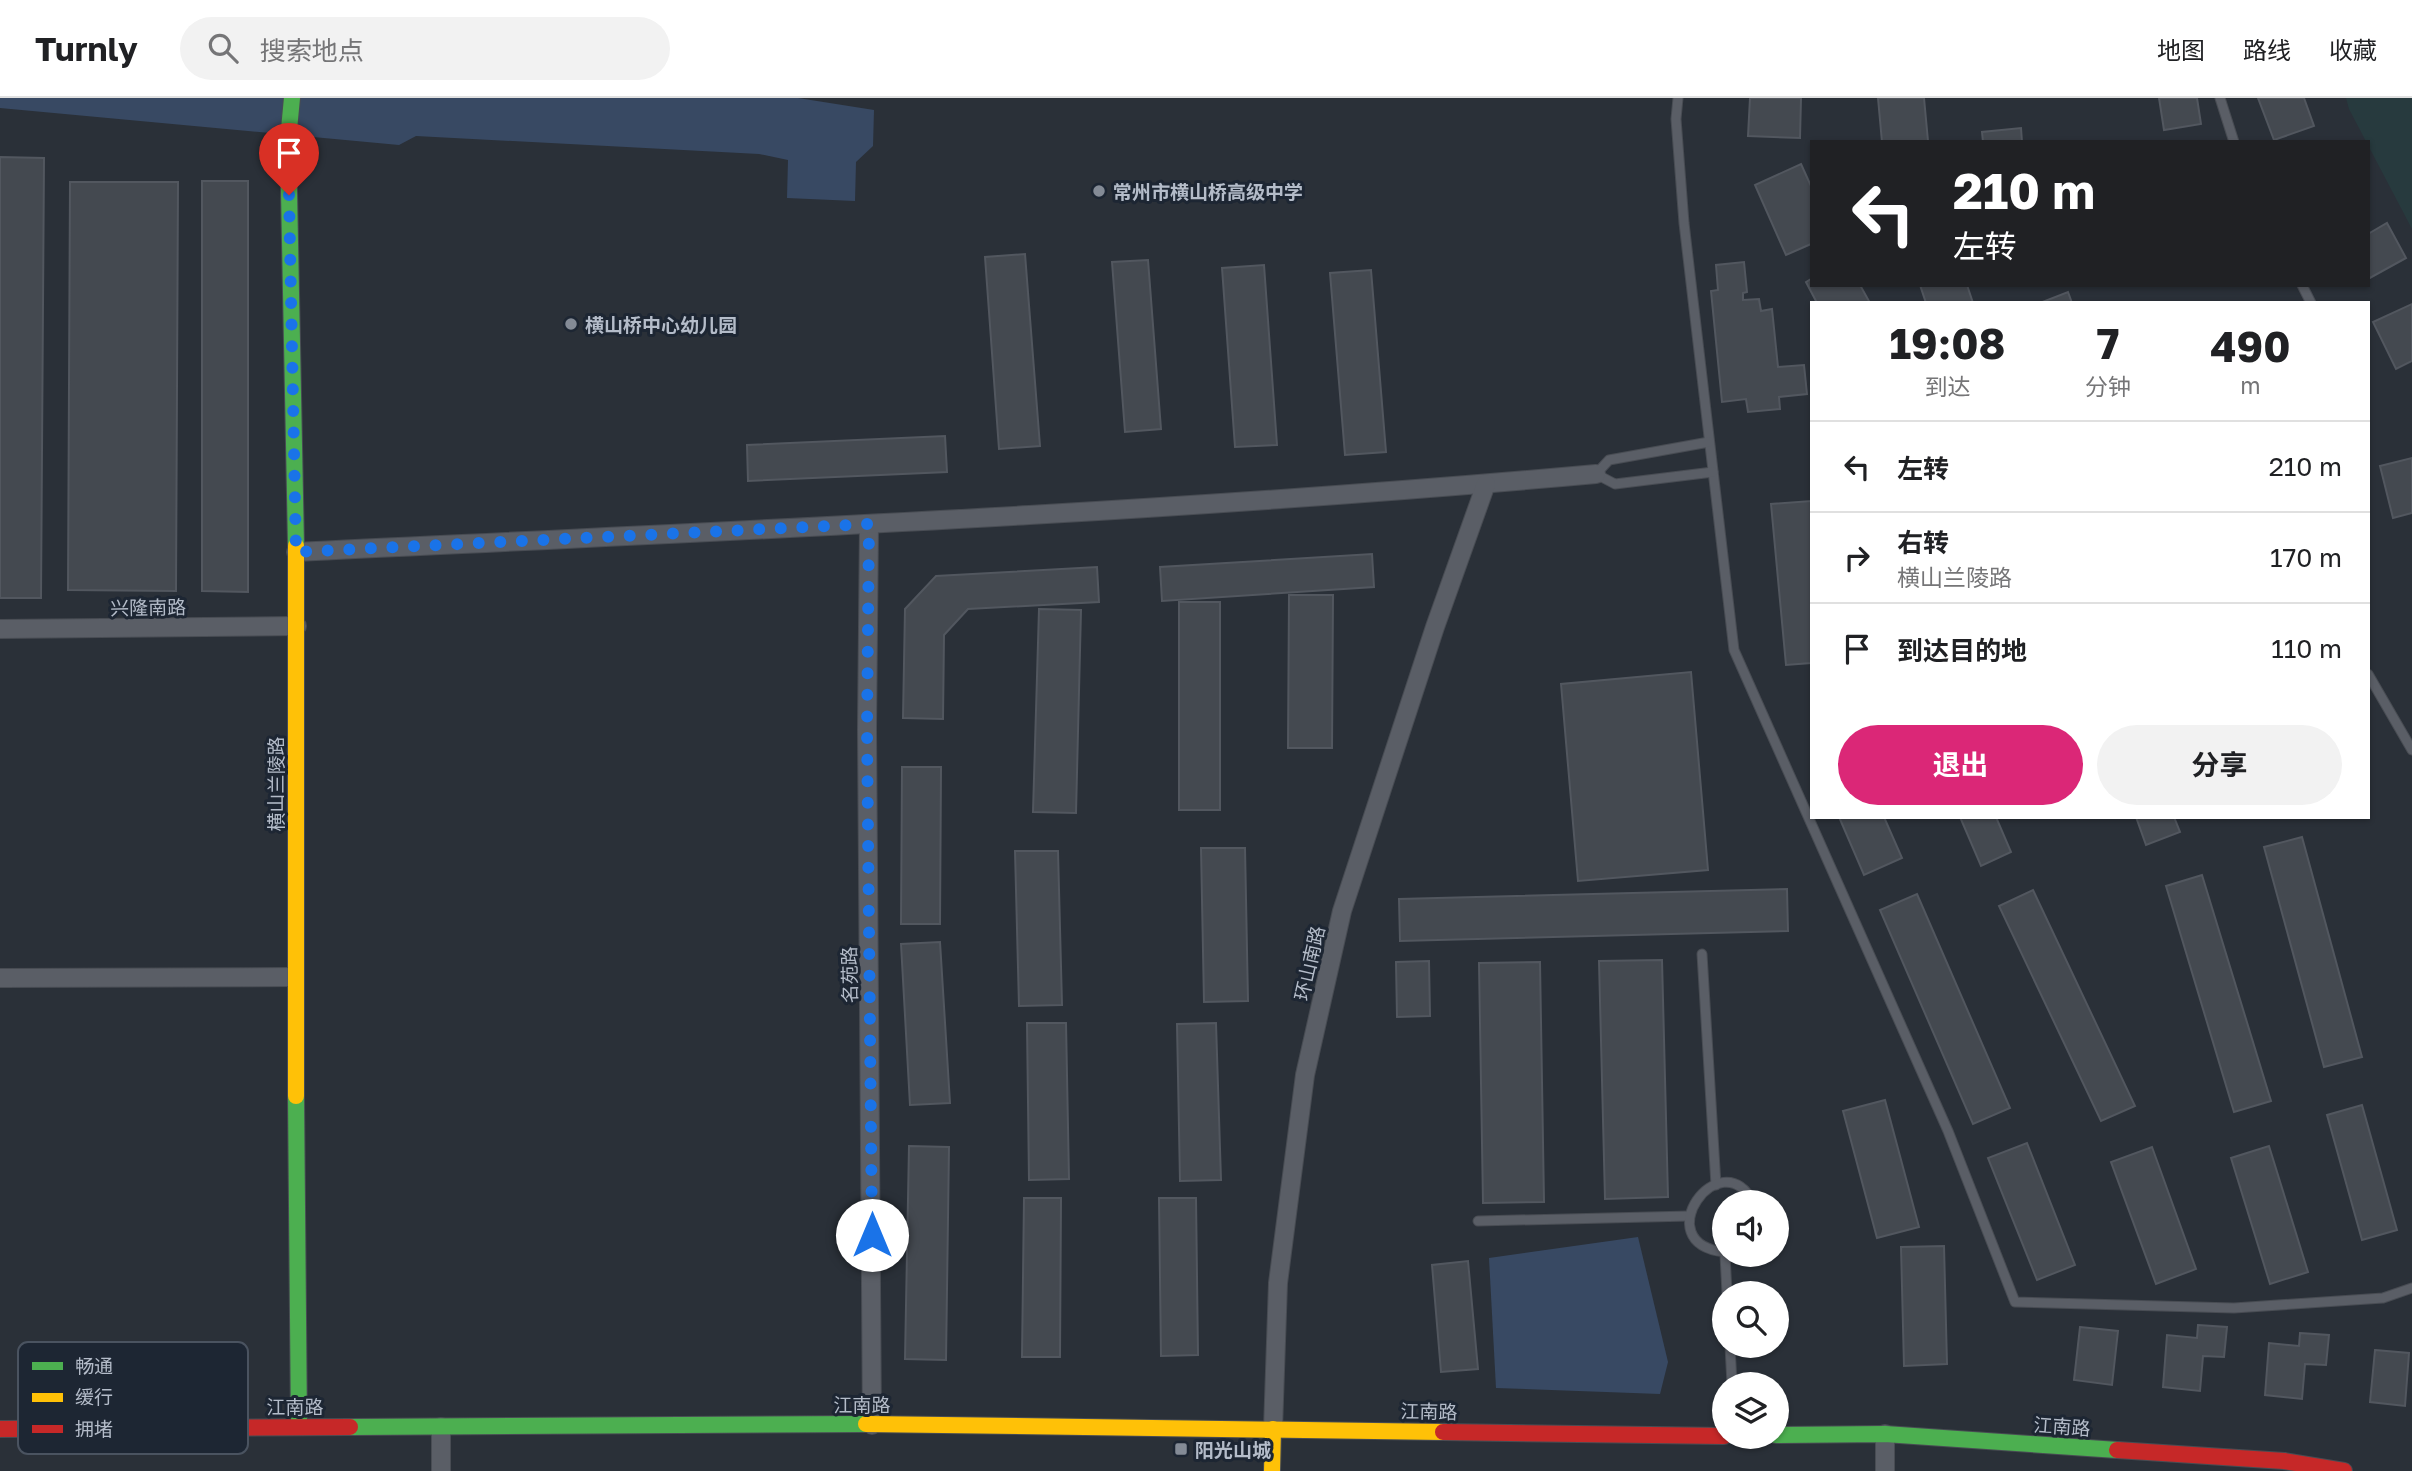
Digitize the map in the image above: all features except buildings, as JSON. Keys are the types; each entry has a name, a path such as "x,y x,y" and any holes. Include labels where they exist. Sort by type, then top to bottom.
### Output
{"main road":[{"name":"横山兰陵路","path":"292,98 288,140 297,626 295,977 299,1427"},
{"name":"江南路","path":"248,1427 872,1425 1712,1436"},
{"name":"江南路","path":"0,1429 18,1429"},
{"name":"环山南路","path":"1272,1471 1273,1429"},
{"name":"江南路","path":"1789,1435 1885,1434 2284,1461 2344,1471"}],"street":[{"path":"296,552 869,524 1486,484 1596,474"},
{"name":"环山南路","path":"1273,1429 1278,1283 1308,1063 1342,911 1435,627 1486,484"},
{"name":"名苑路","path":"869,524 872,1425"},
{"name":"兴隆南路","path":"0,629 297,626"},
{"path":"0,978 295,977"},
{"path":"441,1427 441,1471"},
{"path":"1885,1434 1885,1471"}],"lane":[{"path":"1678,98 1676,119 1684,223 1734,650 1948,1131 2015,1302 2234,1308 2383,1298 2412,1288"},
{"path":"2220,98 2233,140"},
{"path":"1709,442 1609,460 1596,474 1615,484 1713,472"},
{"path":"2370,677 2412,750"},
{"path":"1702,954 1716,1185"},
{"path":"1712,1249 1703,1246 1695,1237 1690,1216 1698,1196 1716,1185 1742,1190"},
{"path":"1478,1221 1690,1216"}],"green space":[{"path":"2346,98 2412,98 2412,229 2370,149 2370,140 2365,140"}],"water":[{"path":"0,98 798,98 874,110 873,146 856,162 855,201 787,198 788,160 759,154 416,136 399,145 0,108"},
{"path":"1638,1237 1668,1362 1660,1394 1496,1388 1489,1258"}],"traffic: fast":[{"path":"292,98 288,140 296,546"},
{"path":"296,1096 299,1427"},
{"path":"350,1427 866,1424"},
{"path":"1789,1435 1885,1434 2117,1450"}],"traffic: slow":[{"path":"296,546 296,1096"},
{"path":"866,1424 1443,1432"},
{"path":"1272,1471 1273,1429"}],"traffic: jam":[{"path":"248,1428 350,1427"},
{"path":"0,1429 18,1429"},
{"path":"1443,1432 1712,1436"},
{"path":"2117,1450 2284,1461 2344,1471"}],"place":[{"name":"常州市横山桥高级中学","path":"1099,191"},
{"name":"横山桥中心幼儿园","path":"571,324"},
{"name":"阳光山城","path":"1181,1449"}],"route":[{"path":"289,195 296,552 869,524 867,729 872,1235"}]}
